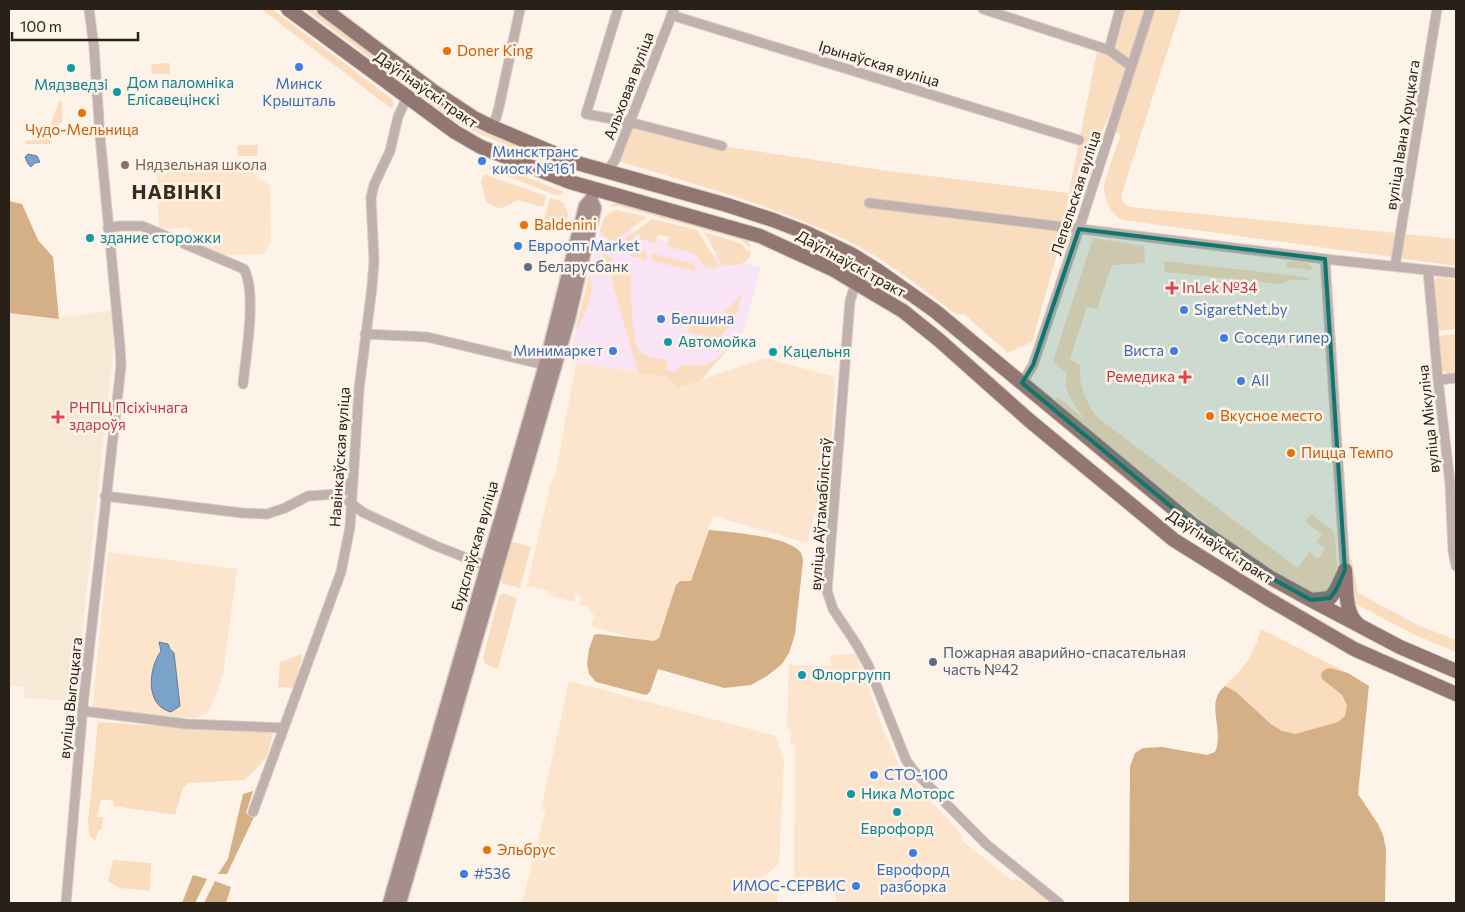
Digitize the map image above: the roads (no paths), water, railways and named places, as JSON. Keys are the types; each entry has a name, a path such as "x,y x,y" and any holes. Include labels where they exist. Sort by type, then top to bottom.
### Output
{"main road":[{"name":"Даўгінаўскі тракт","path":"288,9 455,132 481,147 570,182 593,194 760,236 803,254 856,282 903,312 939,340 1008,402 1174,540 1270,600 1354,649 1456,694"},
{"name":"Даўгінаўскі тракт","path":"324,9 433,92 490,126 570,160 727,204 773,220 807,233 851,254 935,311 1192,524 1271,578 1400,647 1456,671"},
{"path":"593,194 607,171"},
{"name":"Будслаўская вуліца","path":"389,903 545,365 585,206 593,194"},
{"name":"Будслаўская вуліца","path":"400,903 569,319 595,208 593,194"},
{"path":"721,226 727,204"},
{"path":"1008,402 1022,383"},
{"path":"1311,600 1330,598 1336,590 1345,570"},
{"path":"1345,570 1351,616 1363,628"},
{"path":"1433,685 1456,701"}],"street":[{"name":"вуліца Выгоцкага","path":"66,903 105,496 121,366 94,46 89,9"},
{"path":"490,126 496,118 520,9"},
{"path":"618,9 586,114 630,122 722,146"},
{"path":"983,9 1109,50 1131,66"},
{"path":"1109,50 1120,9"},
{"name":"Лепельская вуліца","path":"1022,383 1033,366 1150,9"},
{"name":"вуліца Івана Хруцкага","path":"1395,266 1437,9"},
{"name":"Альховая вуліца","path":"607,171 615,160 672,12"},
{"name":"Ірынаўская вуліца","path":"672,12 1079,140"},
{"name":"Навінкаўская вуліца","path":"253,812 341,572 350,527 359,389 372,286 374,261 371,198 374,185 390,151 400,112 407,97"},
{"path":"869,203 1325,259 1456,273"},
{"path":"108,228 142,226 244,269 248,277 250,289 243,384"},
{"path":"1325,259 1345,570"},
{"name":"вуліца Мікуліча","path":"1428,270 1438,380 1453,483 1453,551 1456,566"},
{"name":"вуліца Аўтамабілістаў","path":"856,282 850,301 827,592 833,609 869,667 906,760 914,771 986,844 1059,903"},
{"path":"365,334 407,335 428,338 545,365"},
{"path":"1438,380 1456,378"},
{"path":"105,496 242,513 268,514 285,508 308,496 338,494 346,490 352,482"},
{"path":"338,494 364,513 436,546 487,566"},
{"path":"350,527 356,516 364,513"},
{"path":"83,711 186,724 284,728"}],"water":[{"path":"28,154 37,156 40,162 35,163 31,167 25,157"},
{"path":"159,642 168,644 174,653 180,706 171,712 157,702 151,686 153,667 161,651"}],"place":[{"name":"Doner King","path":"447,51"},
{"name":"Минск Крышталь","path":"299,67"},
{"name":"Мядзведзі","path":"71,68"},
{"name":"Дом паломніка Елісавецінскі","path":"117,92"},
{"name":"Чудо-Мельница","path":"82,113"},
{"name":"Минсктранс киоск №161","path":"482,161"},
{"name":"Нядзельная школа","path":"125,165"},
{"name":"Baldenini","path":"524,225"},
{"name":"здание сторожки","path":"90,238"},
{"name":"Евроопт Market","path":"518,246"},
{"name":"Беларусбанк","path":"528,267"},
{"name":"InLek №34","path":"1172,288"},
{"name":"SigaretNet.by","path":"1184,310"},
{"name":"Белшина","path":"661,319"},
{"name":"Соседи гипер","path":"1224,338"},
{"name":"Автомойка","path":"668,342"},
{"name":"Минимаркет","path":"613,351"},
{"name":"Виста","path":"1174,351"},
{"name":"Кацельня","path":"773,352"},
{"name":"Ремедика","path":"1185,377"},
{"name":"All","path":"1241,381"},
{"name":"Вкусное место","path":"1210,416"},
{"name":"РНПЦ Псіхічнага здароўя","path":"58,417"},
{"name":"Пицца Темпо","path":"1291,453"},
{"name":"Пожарная аварийно-спасательная часть №42","path":"933,662"},
{"name":"Флоргрупп","path":"802,675"},
{"name":"СТО-100","path":"874,775"},
{"name":"Ника Моторс","path":"851,794"},
{"name":"Еврофорд","path":"897,812"},
{"name":"Эльбрус","path":"487,850"},
{"name":"Еврофорд разборка","path":"913,853"},
{"name":"#536","path":"464,874"},
{"name":"ИМОС-СЕРВИС","path":"856,886"}],"district":[{"name":"НАВІНКІ","path":"177,192"}]}
